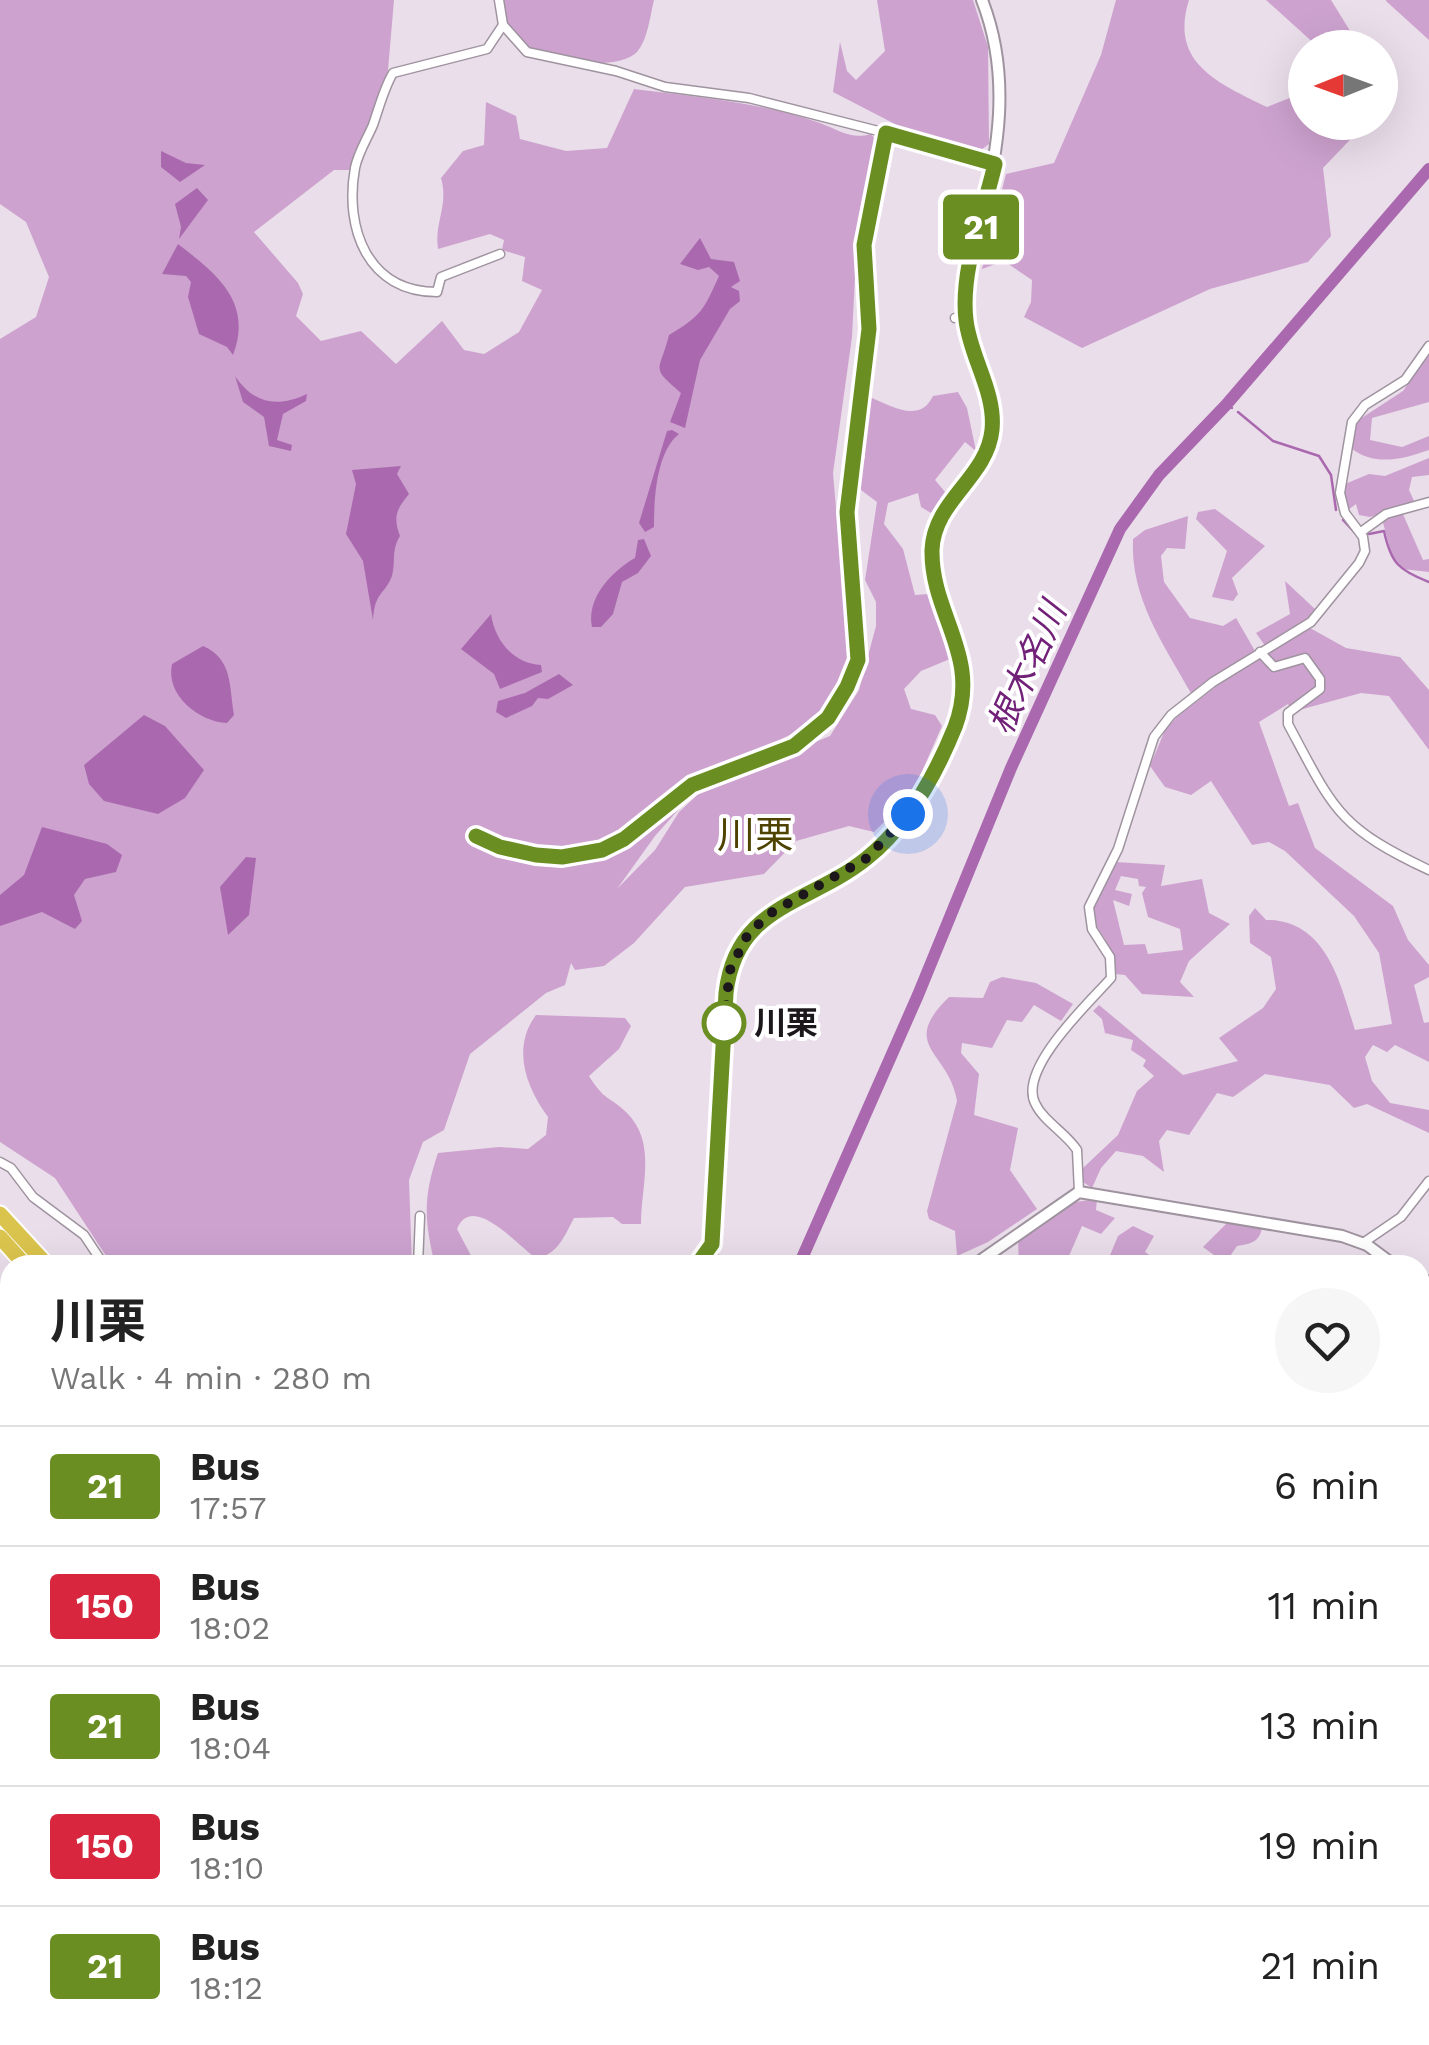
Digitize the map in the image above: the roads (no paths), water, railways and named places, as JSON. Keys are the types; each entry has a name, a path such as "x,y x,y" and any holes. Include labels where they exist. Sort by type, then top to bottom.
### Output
{"highway":[{"path":"0,1214 38,1255"}],"street":[{"path":"499,0 503,25 518,45 533,54 616,71 665,87 750,98 995,164"},
{"path":"712,1255 726,993 736,953 762,919 848,871 883,843 920,794 960,712 962,654 938,586 932,546 940,514 981,460 992,429 990,404 961,318 995,164 1000,76 982,0"},
{"path":"500,254 441,277 437,292 400,288 381,273 359,238 352,200 356,162 390,78 487,49 503,25"},
{"path":"476,836 500,847 536,855 562,857 602,850 624,839 692,785 794,746 828,718 847,687 858,660 847,512 869,329 864,245 886,133"},
{"path":"1079,1192 1078,1150 1036,1105 1033,1094 1063,1026 1112,973 1110,957 1089,921 1090,898 1118,848 1154,737 1164,723 1213,682 1312,622 1363,556 1361,532 1345,513 1340,493 1352,422 1366,405 1405,380 1429,346"},
{"path":"1361,532 1386,514 1429,502"},
{"path":"1260,652 1274,667 1305,658 1320,679 1320,689 1288,712 1288,724 1335,809 1358,831 1429,870"},
{"path":"0,1162 11,1168 33,1197 84,1235 97,1255"},
{"path":"1363,1244 1401,1217 1429,1181"},
{"path":"988,1255 1079,1192 1342,1236 1379,1255"},
{"path":"418,1255 420,1216"},
{"path":"704,1255 712,1244"}],"waterway":[{"name":"根木名川","path":"803,1255 918,995 1011,768 1120,529 1159,475 1226,405 1429,169"},
{"name":"根木名川","path":"1226,405 1232,408"},
{"path":"1238,412 1273,441 1319,456 1331,475 1336,510"},
{"path":"1343,520 1356,534"},
{"path":"1369,534 1384,531 1398,564 1429,582"}],"place":[{"name":"川栗","path":"724,1023"}],"district":[{"name":"川栗","path":"755,835"}]}
